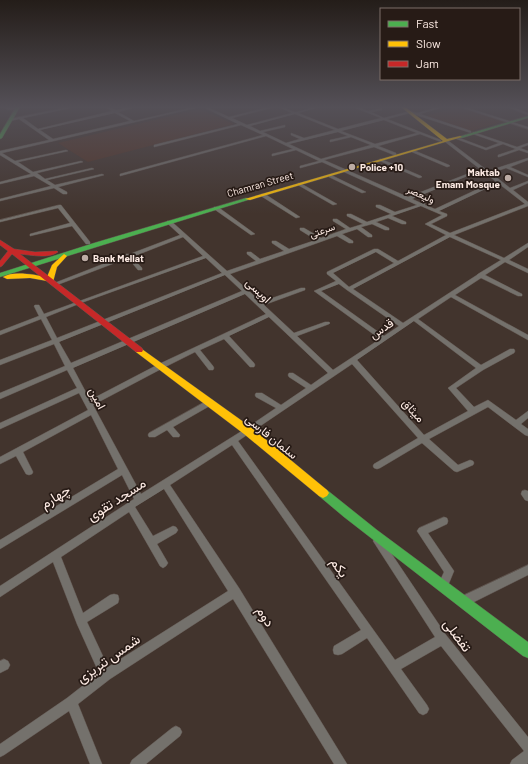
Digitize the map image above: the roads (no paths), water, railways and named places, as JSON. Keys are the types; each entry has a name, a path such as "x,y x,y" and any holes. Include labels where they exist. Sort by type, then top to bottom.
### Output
{"main road":[{"name":"Chamran Street","path":"0,276 28,264 68,251 330,176 395,154 438,143"},
{"name":"Chamran Street","path":"68,251 88,243 439,143"},
{"name":"سلمان فارسی","path":"0,242 79,302 127,341 248,431 373,534 528,650"},
{"path":"0,265 10,251 35,254 68,251"},
{"path":"0,276 30,276 52,282 51,270 54,264 68,251"},
{"name":"Chamran Street","path":"0,270 28,264"}],"street":[{"path":"0,153 41,143"},
{"path":"155,146 168,143"},
{"path":"121,175 238,143"},
{"name":"ولیعصر","path":"282,143 436,210 445,216 427,224 450,235"},
{"path":"285,144 290,143"},
{"path":"367,143 395,154"},
{"path":"301,167 387,143"},
{"path":"446,143 528,204"},
{"path":"470,143 486,148 503,143 528,152"},
{"path":"499,156 528,144"},
{"path":"273,155 296,149"},
{"path":"14,162 66,151"},
{"path":"413,151 448,166"},
{"path":"0,153 65,193"},
{"path":"487,172 528,158"},
{"path":"382,160 420,177"},
{"path":"0,183 81,162"},
{"path":"505,166 528,176"},
{"path":"44,180 92,169"},
{"path":"410,198 482,169"},
{"path":"0,200 102,175"},
{"path":"330,176 364,192"},
{"path":"436,210 498,181"},
{"path":"509,190 528,182"},
{"path":"299,184 336,204"},
{"path":"521,185 528,187"},
{"path":"263,194 298,217"},
{"name":"سرعتی","path":"0,363 226,273 423,204"},
{"path":"349,289 450,235 528,204"},
{"path":"0,221 59,206 88,243"},
{"path":"378,206 395,214"},
{"path":"216,208 253,234"},
{"path":"349,215 387,229"},
{"path":"388,216 404,223"},
{"path":"335,220 350,230"},
{"name":"اویسی","path":"170,222 333,374"},
{"path":"32,236 73,224"},
{"path":"357,227 370,236"},
{"path":"302,229 320,240"},
{"path":"338,234 351,242"},
{"path":"52,282 184,235"},
{"path":"450,235 528,271"},
{"path":"274,242 288,251"},
{"name":"قدس","path":"248,431 403,326 528,245"},
{"path":"397,262 376,250 329,273 349,289 403,326"},
{"path":"249,253 259,261"},
{"path":"128,255 140,270"},
{"path":"0,333 79,302 207,256"},
{"path":"480,275 520,296"},
{"path":"338,281 317,291 384,339"},
{"path":"259,305 303,289"},
{"path":"0,396 245,292"},
{"path":"451,295 528,338"},
{"name":"امین","path":"37,306 139,500"},
{"path":"0,461 18,452 161,366 269,315"},
{"path":"415,319 481,368"},
{"path":"292,336 327,322"},
{"path":"225,336 252,365"},
{"path":"197,350 211,368"},
{"path":"473,411 452,388 481,368 512,351"},
{"name":"میثاق","path":"353,360 423,439 488,402 516,424"},
{"path":"291,375 310,388"},
{"path":"0,426 81,389"},
{"path":"258,395 282,408"},
{"path":"152,435 210,402"},
{"path":"528,414 516,424 528,433"},
{"path":"167,426 176,435"},
{"name":"مسجد تقوی","path":"0,592 139,500 248,431"},
{"path":"377,466 423,439 457,469 470,463"},
{"name":"یکم","path":"233,440 423,709"},
{"path":"18,452 29,472"},
{"name":"چهارم","path":"0,545 123,470"},
{"name":"دوم","path":"165,484 235,592 341,764"},
{"path":"130,506 163,563"},
{"path":"443,585 449,571 422,531 444,521"},
{"path":"151,542 173,530"},
{"name":"تفضلی","path":"373,534 442,639 528,747"},
{"path":"55,555 81,620 106,676"},
{"path":"464,601 528,570"},
{"name":"شمس تبریزی","path":"0,750 71,702 106,676 235,592"},
{"path":"81,620 114,600"},
{"path":"338,650 368,631"},
{"path":"393,667 442,639"},
{"path":"71,702 96,764"},
{"path":"136,764 176,732"},
{"path":"516,764 528,756"}],"place":[{"name":"Police +10","path":"352,167"},
{"name":"Maktab Emam Mosque","path":"508,178"},
{"name":"Bank Mellat","path":"85,258"}]}
